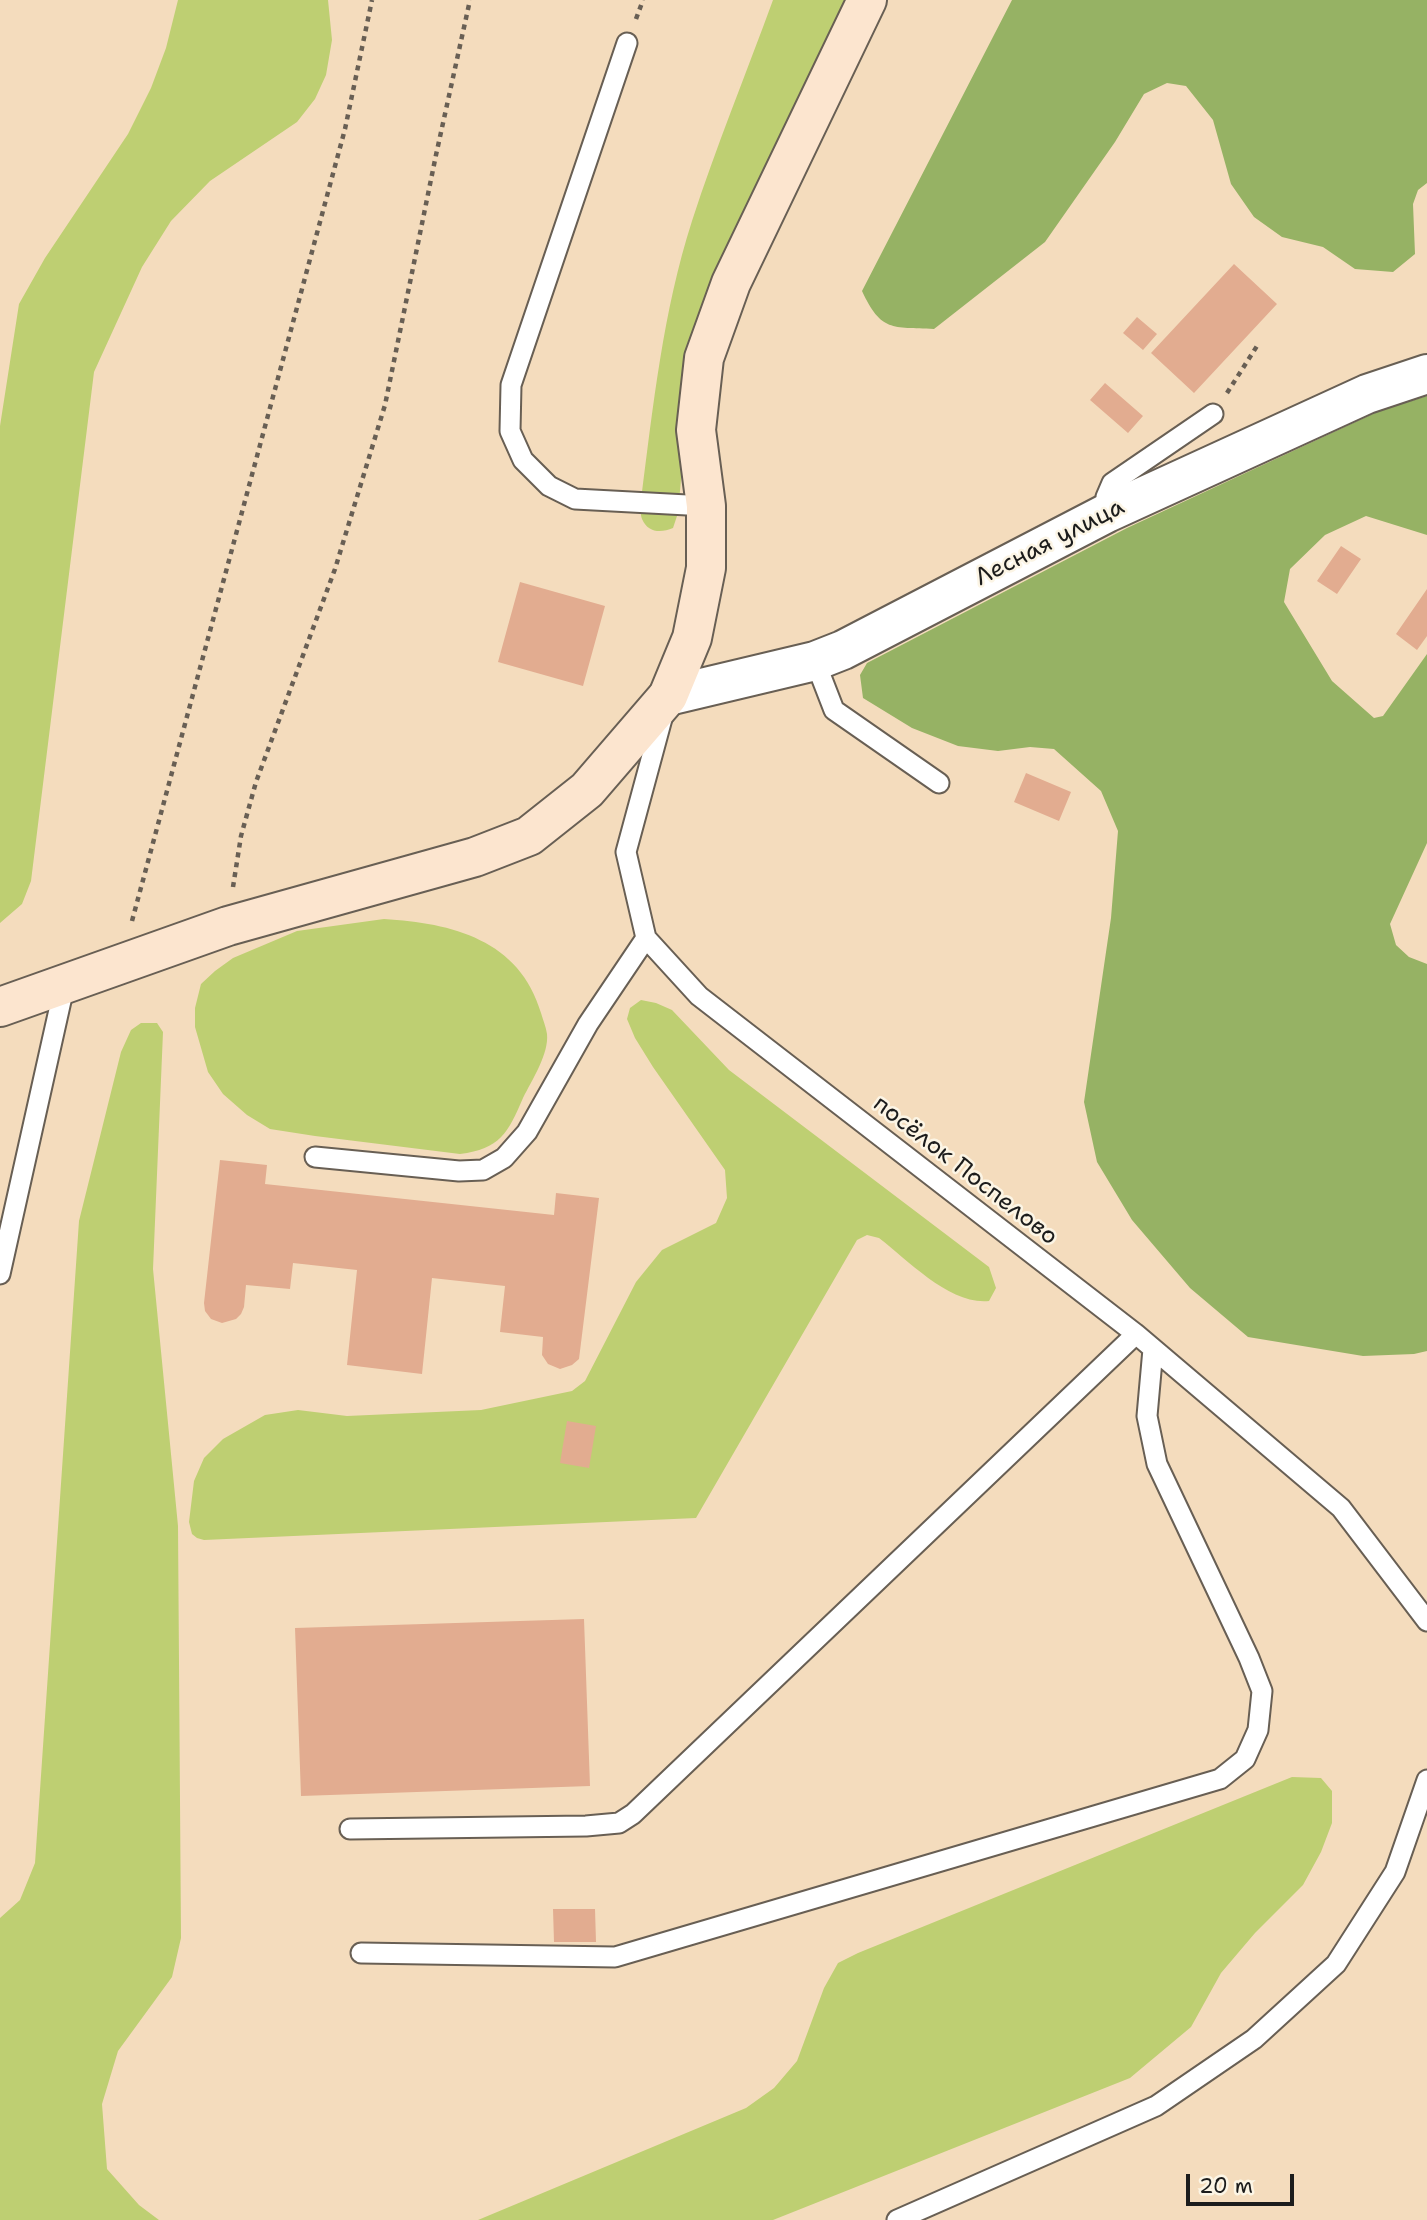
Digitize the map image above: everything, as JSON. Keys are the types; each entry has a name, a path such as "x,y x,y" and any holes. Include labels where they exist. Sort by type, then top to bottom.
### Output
{"main road":[{"path":"0,1007 228,926 475,858 528,836 587,790 668,696 692,638 706,568 706,506 696,430 704,358 731,283 867,0"}],"street":[{"name":"Лесная улица","path":"668,696 815,661 843,650 1107,513 1367,394 1427,374"}],"lane":[{"path":"627,43 511,385 510,430 523,460 549,486 575,499 706,506"},
{"path":"1107,513 1106,497 1112,483 1213,414"},
{"path":"815,661 834,710 939,783"},
{"name":"посёлок Поспелово","path":"668,696 626,852 646,938 699,996 1136,1334 1341,1508 1427,1621"},
{"path":"315,1157 459,1171 483,1170 504,1158 527,1132 588,1024 646,938"},
{"path":"0,1275 65,983"},
{"path":"350,1829 586,1826 619,1823 633,1814 1136,1334"},
{"path":"361,1953 615,1957 1220,1779 1245,1759 1258,1730 1262,1691 1157,1464 1147,1416 1153,1349"},
{"path":"897,2220 1156,2106 1254,2039 1336,1964 1395,1872 1427,1780"}],"path":[{"path":"121,963 345,129 372,0"},
{"path":"228,926 241,836 252,796 335,569 385,405 470,0"},
{"path":"1213,414 1257,346"}],"green space":[{"path":"178,0 328,0 332,40 326,75 315,99 297,122 210,181 171,221 142,267 94,372 31,881 22,904 0,923 0,426 19,304 45,258 128,134 151,88 166,48"},
{"path":"773,0 847,0 688,401 678,513 673,528 655,531 642,519 641,500 660,359 673,289 701,193"},
{"path":"1012,0 1427,0 1427,183 1418,190 1413,204 1415,254 1393,272 1355,269 1323,247 1282,237 1254,217 1231,184 1213,120 1186,86 1167,83 1144,94 1115,142 1045,242 934,329 898,327 882,321 862,291"},
{"path":"1427,396 1427,535 1366,516 1325,535 1290,569 1284,602 1332,681 1374,718 1383,716 1427,654 1427,843 1390,924 1396,945 1409,957 1427,964 1427,1351 1363,1356 1248,1337 1190,1288 1132,1220 1097,1162 1084,1102 1111,918 1118,831 1101,791 1054,749 1030,747 998,751 958,746 912,728 863,698 860,675 867,663 1127,528 1379,411"},
{"path":"384,919 434,925 480,940 500,952 517,968 531,988 547,1031 545,1050 507,1130 485,1148 460,1154 270,1129 247,1115 223,1094 208,1072 195,1027 195,1008 201,984 215,971 233,958 297,931"},
{"path":"641,1000 672,1010 729,1070 989,1267 996,1288 989,1301 974,1300 945,1289 879,1238 867,1235 857,1240 696,1518 204,1540 192,1534 189,1522 194,1481 204,1458 223,1439 265,1415 298,1410 347,1416 481,1410 572,1391 585,1381 636,1282 662,1250 716,1223 727,1198 725,1170 635,1038 627,1019 630,1008"},
{"path":"141,1023 157,1023 163,1032 153,1269 178,1526 181,1938 172,1977 118,2051 102,2104 107,2169 139,2205 159,2220 0,2220 0,1918 20,1900 35,1863 79,1221 121,1052 131,1030"},
{"path":"1292,1777 1321,1778 1332,1791 1332,1823 1321,1852 1303,1885 1255,1933 1221,1973 1191,2027 1130,2078 773,2220 478,2220 746,2108 774,2088 797,2061 824,1988 838,1963"}],"building":[{"path":"1234,264 1277,304 1194,393 1151,353"},
{"path":"1137,317 1157,334 1143,350 1123,333"},
{"path":"1105,383 1143,416 1128,433 1090,400"},
{"path":"1341,546 1361,559 1337,594 1317,581"},
{"path":"520,582 605,606 583,686 498,662"},
{"path":"1427,589 1427,636 1417,650 1396,634"},
{"path":"1026,773 1071,792 1059,821 1014,802"},
{"path":"220,1160 267,1165 265,1184 554,1215 556,1193 599,1198 579,1359 560,1369 548,1364 542,1355 543,1337 500,1332 505,1286 432,1278 422,1374 347,1365 357,1270 293,1263 290,1289 246,1285 244,1307 236,1319 222,1323 211,1319 205,1311 204,1303"},
{"path":"567,1421 596,1426 589,1468 560,1463"},
{"path":"584,1619 590,1786 301,1796 295,1628"},
{"path":"553,1909 595,1909 596,1942 554,1942"}]}
